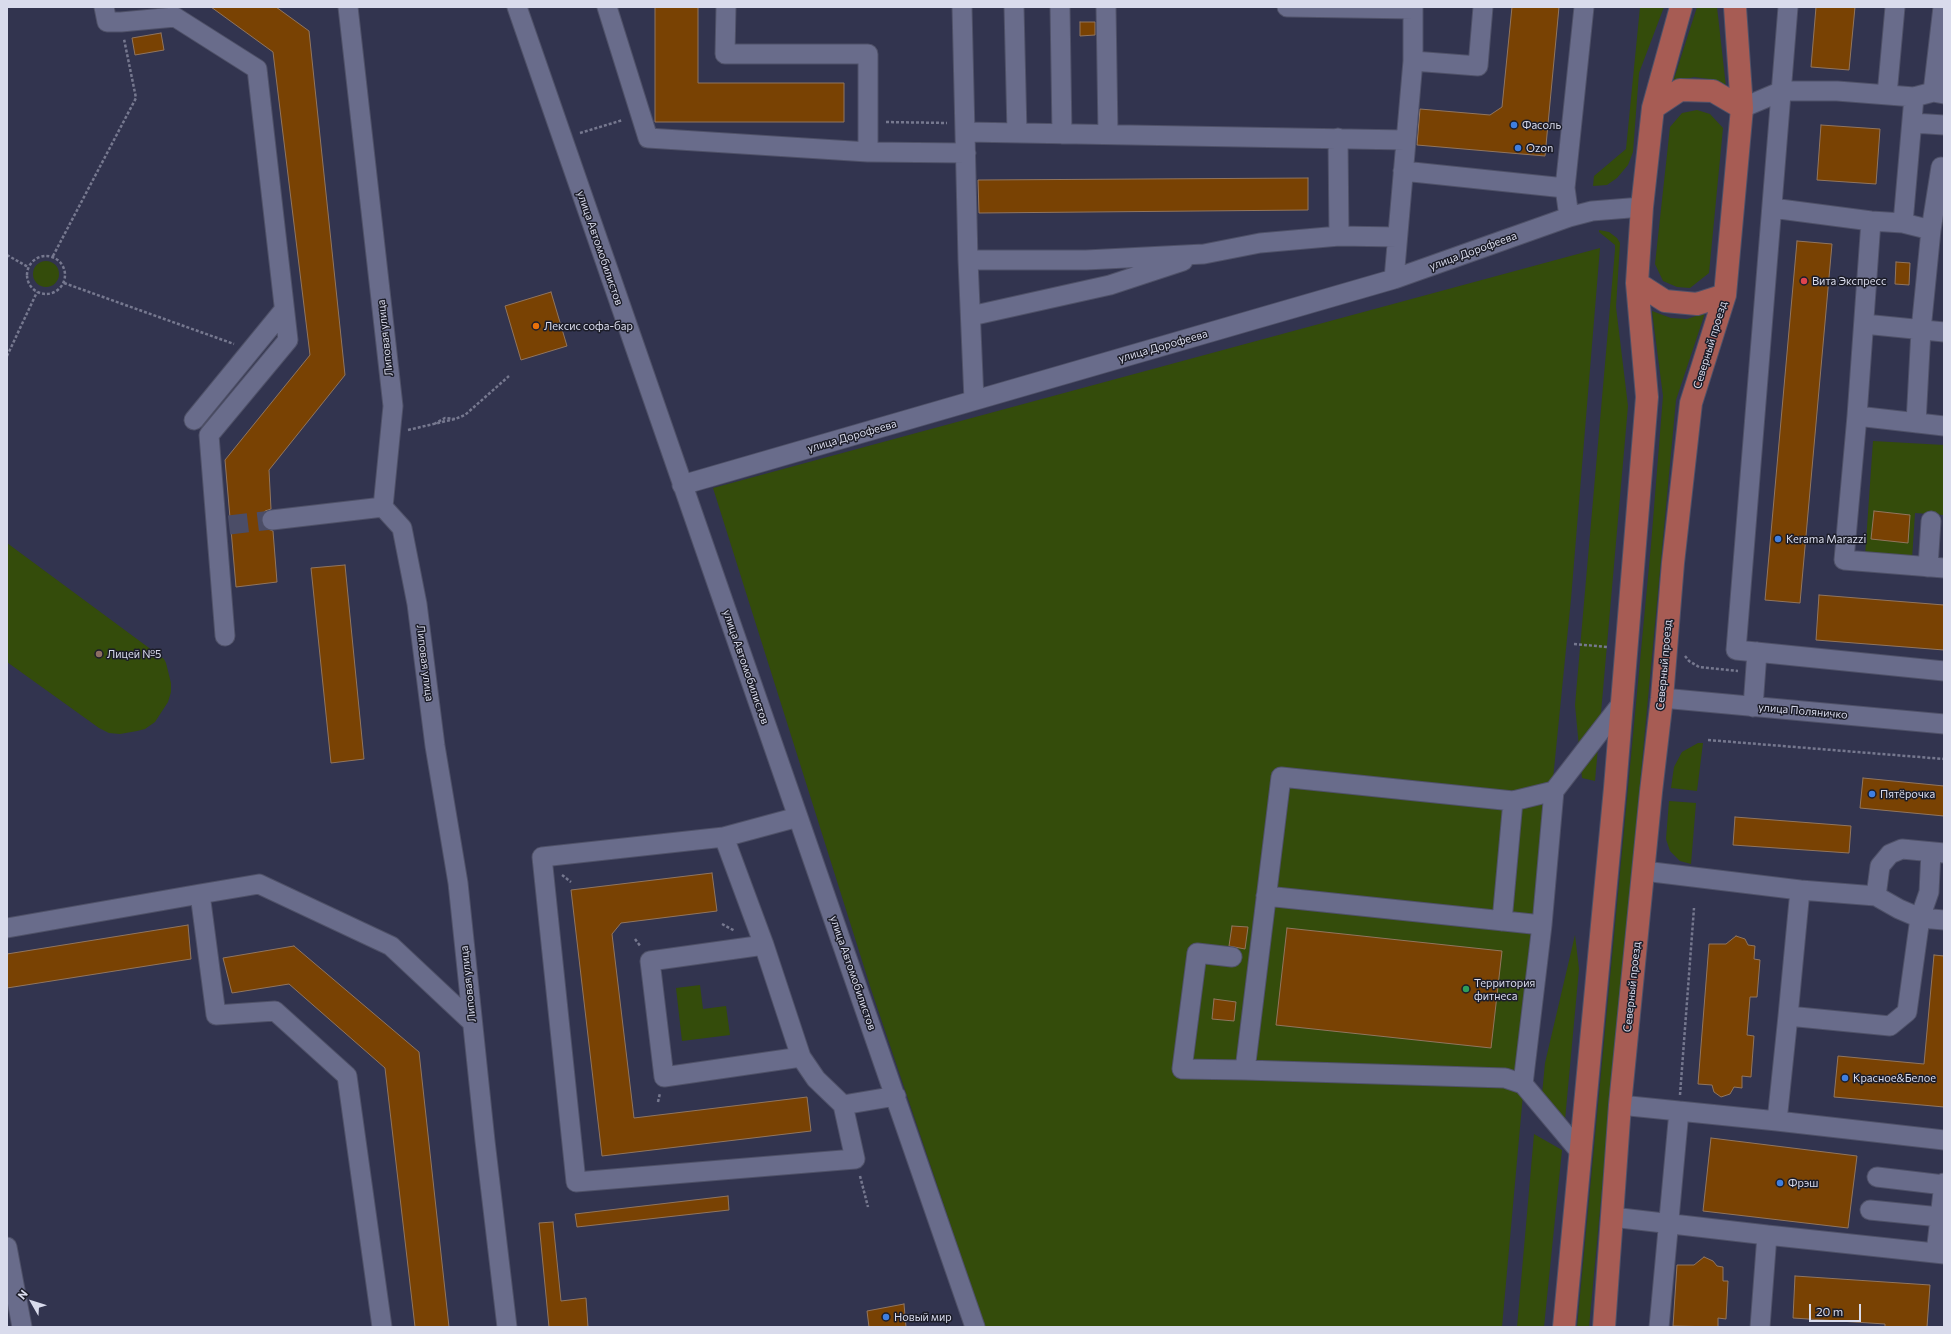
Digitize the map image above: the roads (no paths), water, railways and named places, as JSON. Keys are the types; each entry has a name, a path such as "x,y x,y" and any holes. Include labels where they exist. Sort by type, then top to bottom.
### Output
{"main road":[{"path":"1564,1327 1622,703 1647,397 1637,283 1642,207 1652,108 1681,7"},
{"name":"Северный проезд","path":"1604,1327 1620,1105 1662,698 1673,563 1691,403 1725,295 1742,108 1735,7"},
{"path":"1652,108 1680,90 1713,91 1742,108"},
{"path":"1637,283 1665,301 1697,304 1725,295"}],"street":[{"path":"104,7 107,22 175,17 257,69 288,340 209,435 223,525 225,636"},
{"name":"Липовая улица","path":"348,7 393,406 383,507 402,528 417,604 435,746 458,883 472,1022 507,1327"},
{"name":"улица Автомобилистов","path":"517,7 975,1327"},
{"path":"607,7 648,138 868,152 966,153"},
{"path":"726,7 726,54 868,54 868,152"},
{"path":"962,7 968,260 974,400"},
{"path":"1014,7 1017,133"},
{"path":"1060,7 1062,134"},
{"path":"1106,7 1108,134"},
{"path":"1287,7 1413,8 1413,61 1394,279"},
{"path":"1413,61 1478,66 1483,7"},
{"path":"1569,217 1565,188 1584,7"},
{"path":"1788,7 1736,650 1944,671"},
{"path":"1887,95 1895,7"},
{"path":"1742,108 1782,91 1837,91 1914,97 1938,93 1944,7"},
{"path":"1903,223 1913,123 1914,97"},
{"path":"1913,123 1944,125"},
{"path":"966,132 1405,140"},
{"path":"1338,138 1339,236"},
{"path":"1916,423 1921,330 1931,230 1941,167"},
{"path":"1403,171 1565,188"},
{"name":"улица Дорофеева","path":"682,485 1394,279 1569,217 1592,211 1642,207"},
{"path":"1772,208 1871,222 1903,223 1931,230"},
{"path":"1871,222 1857,416 1844,560 1936,568 1931,520"},
{"path":"971,316 1110,285 1204,254 1260,243 1339,236 1397,237"},
{"path":"968,260 1086,260 1204,254"},
{"path":"194,420 284,310"},
{"path":"1864,324 1944,332"},
{"path":"1857,416 1944,426"},
{"path":"272,520 383,507"},
{"path":"1753,707 1757,652"},
{"name":"улица Поляничко","path":"1662,698 1944,724"},
{"path":"1523,1084 1542,926 1554,791 1622,703"},
{"path":"1245,1070 1281,777 1513,801 1554,791"},
{"path":"1502,921 1513,801"},
{"path":"724,837 764,945 801,1057 816,1079 842,1105 855,1159 576,1182 542,857 724,837 798,817"},
{"path":"1788,1016 1890,1026 1907,1012 1920,918 1929,892 1937,852 1902,850 1890,854 1880,866 1876,896"},
{"path":"1644,871 1800,890 1876,896 1899,909 1920,918 1944,920"},
{"path":"7,928 259,884 391,946 472,1022"},
{"path":"1777,1121 1800,890"},
{"path":"200,894 216,1015 275,1011 347,1076 382,1327"},
{"path":"1266,896 1542,926"},
{"path":"764,945 650,961 664,1077 801,1057"},
{"path":"1232,957 1197,953 1182,1069 1505,1078 1523,1084 1581,1153"},
{"path":"842,1105 896,1096"},
{"path":"1620,1105 1944,1140"},
{"path":"1659,1327 1670,1224 1679,1111"},
{"path":"1612,1217 1940,1253 1940,1217 1944,1184 1877,1178"},
{"path":"1870,1210 1940,1217"},
{"path":"1760,1327 1767,1235"},
{"path":"7,1247 22,1327"}],"tunnel":[{"path":"229,525 272,520"}],"place":[{"name":"Фасоль","path":"1514,125"},
{"name":"Ozon","path":"1518,148"},
{"name":"Вита Экспресс","path":"1804,281"},
{"name":"Лексис софа-бар","path":"536,326"},
{"name":"Kerama Marazzi","path":"1778,539"},
{"name":"Лицей №5","path":"99,654"},
{"name":"Пятёрочка","path":"1872,794"},
{"name":"Территория фитнеса","path":"1466,989"},
{"name":"Красное&Белое","path":"1845,1078"},
{"name":"Фрэш","path":"1780,1183"},
{"name":"Новый мир","path":"886,1317"}]}
